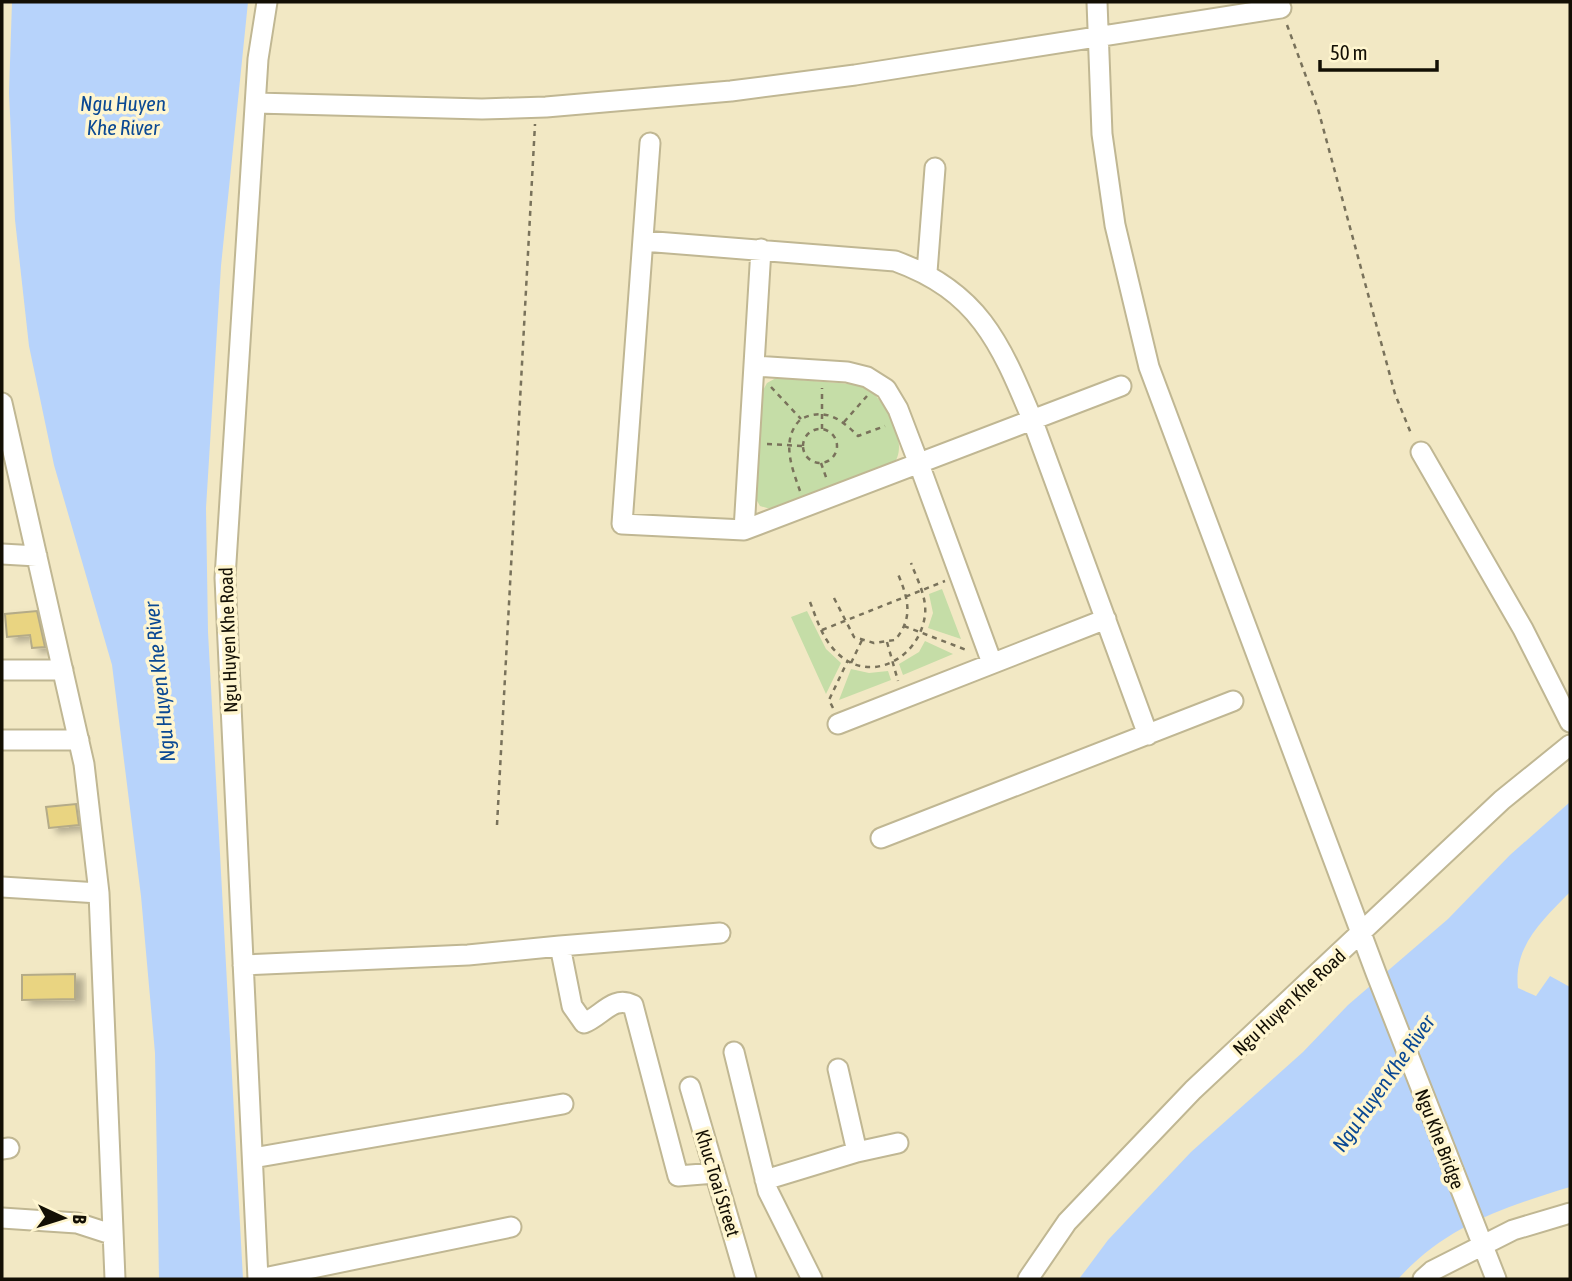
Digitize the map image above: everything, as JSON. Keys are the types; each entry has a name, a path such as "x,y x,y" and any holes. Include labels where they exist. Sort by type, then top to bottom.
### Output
{"street":[{"name":"Ngu Huyen Khe Road","path":"259,1279 225,578 256,103 267,2"},
{"name":"Ngu Khe Bridge","path":"1097,2 1102,134 1115,225 1149,367 1376,973 1496,1279"},
{"path":"256,103 536,107 809,81 1281,8"},
{"path":"650,142 622,524 744,530 1121,386"},
{"path":"927,272 935,168"},
{"path":"643,241 872,257 895,261 927,272 979,314 1002,352 1032,419 1148,735"},
{"path":"744,530 761,249"},
{"path":"754,366 847,372 867,377 886,389 898,409 992,663"},
{"path":"2,403 79,740 99,893 111,1234 115,1279"},
{"path":"1421,452 1523,629 1570,722"},
{"path":"2,554 37,556"},
{"path":"836,717 992,663 1106,619"},
{"path":"2,670 64,670"},
{"path":"880,838 1233,701"},
{"path":"2,740 79,740"},
{"name":"Ngu Huyen Khe Road","path":"1028,1279 1067,1222 1193,1090 1362,935 1502,800 1570,745"},
{"path":"2,887 99,893"},
{"path":"243,965 468,955 720,933"},
{"path":"560,946 572,1006 584,1023 616,1002 625,1001 633,1005 678,1176 715,1172"},
{"path":"734,1052 765,1180 812,1279"},
{"path":"838,1069 856,1152"},
{"name":"Khuc Toai Street","path":"690,1087 746,1279"},
{"path":"253,1158 563,1104"},
{"path":"765,1180 856,1152 898,1143"},
{"path":"1423,1279 1478,1235 1513,1230 1570,1213"},
{"path":"2,1218 77,1223 111,1234"},
{"path":"259,1279 511,1227"}],"path":[{"path":"1281,8 1318,109 1395,394 1421,452"},
{"path":"497,825 536,107"},
{"path":"822,384 822,429"},
{"path":"771,387 801,419"},
{"path":"844,422 867,396"},
{"path":"801,419 821,414 844,422 858,436 885,426"},
{"path":"800,493 790,462 789,445 801,419"},
{"path":"822,429 832,434 837,445 834,456 821,463 809,460 803,446 811,432 822,429"},
{"path":"761,443 803,446"},
{"path":"821,463 828,483"},
{"path":"810,602 831,646 850,662 867,666 891,663 912,649 921,632 926,612 911,563"},
{"path":"834,598 848,631 862,640 895,640 904,626 907,596 898,574"},
{"path":"822,630 945,581"},
{"path":"904,626 969,651"},
{"path":"836,717 829,700 862,640"},
{"path":"887,642 899,684"}],"green space":[{"path":"776,378 864,385 880,401 893,423 899,446 892,466 774,510 760,506 752,492 760,396 767,383"},
{"path":"942,589 961,639 928,628 933,613 929,594"},
{"path":"807,611 826,649 841,663 826,694 791,617"},
{"path":"925,641 953,654 903,675 899,664 919,652"},
{"path":"851,669 869,673 888,671 891,680 839,700"}],"water":[{"name":"Ngu Huyen Khe River","path":"12,2 248,2 221,266 206,508 208,632 243,1279 159,1279 155,1053 141,896 112,665 54,465 29,346 15,220 9,93"},
{"name":"Ngu Huyen Khe River","path":"1570,802 1570,892 1540,924 1525,947 1520,959 1518,988 1536,996 1550,976 1570,987 1570,1187 1499,1211 1456,1232 1416,1261 1398,1279 1079,1279 1108,1240 1191,1152 1303,1052 1348,1005 1448,919 1510,855"}],"building":[{"path":"37,611 45,647 32,648 30,635 7,637 5,614"},
{"path":"76,804 79,825 49,828 46,807"},
{"path":"75,974 75,999 22,1000 22,975"}]}
